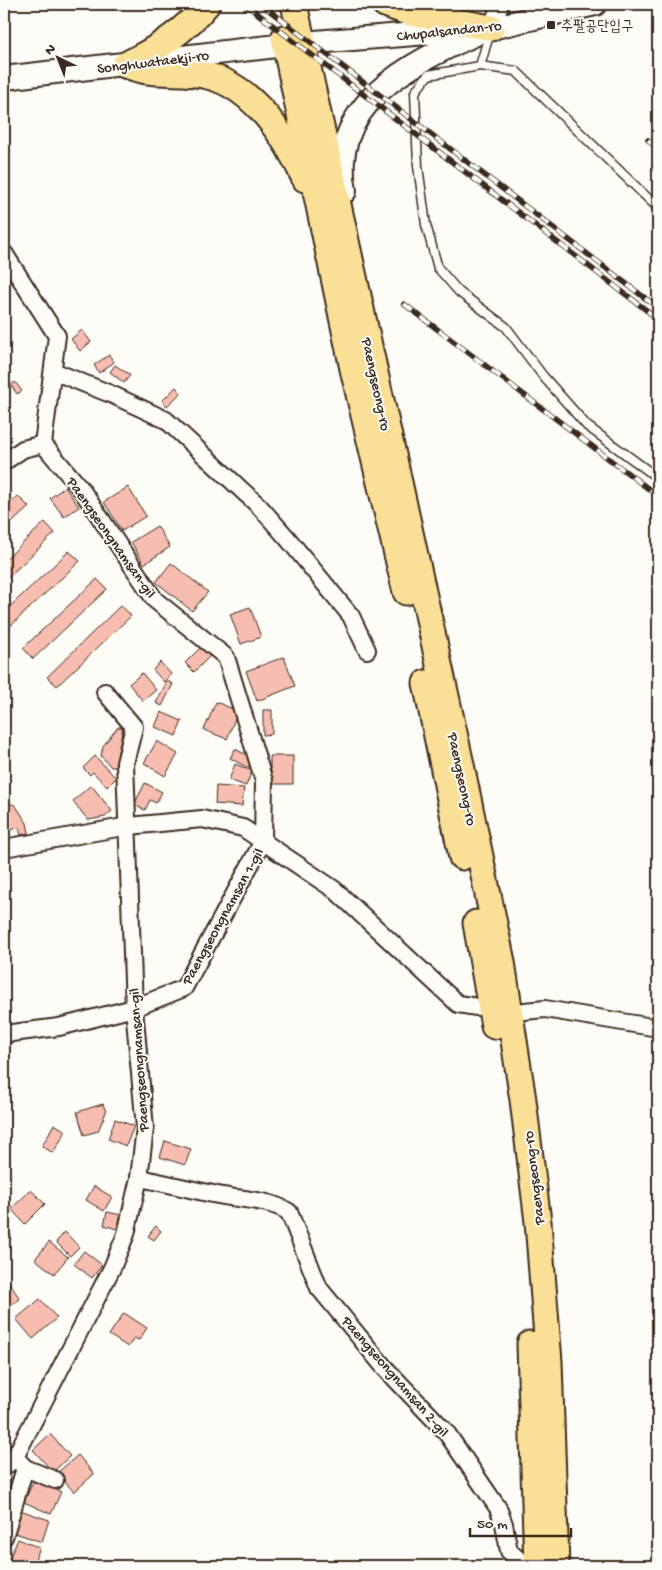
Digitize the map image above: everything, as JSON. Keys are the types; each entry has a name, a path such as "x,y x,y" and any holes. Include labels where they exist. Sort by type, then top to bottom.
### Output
{"main road":[{"path":"125,65 162,44 192,21 207,4"},
{"name":"Paengseong-ro","path":"278,4 294,44 333,229 460,760 502,962 523,1100 539,1231 549,1362 556,1566"},
{"name":"Paengseong-ro","path":"294,4 294,44"},
{"path":"385,4 410,13 491,28"},
{"path":"125,65 146,71 206,76 226,83 245,96 277,131 296,160 309,188 333,229"},
{"name":"Paengseong-ro","path":"333,229 355,379 418,644 484,963 507,1103 521,1223 532,1362 531,1566"}],"street":[{"path":"333,229 350,214 341,175 343,151 351,129 361,111 376,93 399,75 439,51 491,28 500,8 497,4"},
{"name":"Chupalsandan-ro","path":"294,44 491,28 569,7 595,4"},
{"name":"Songhwataekji-ro","path":"4,78 294,44"},
{"path":"4,253 57,336 43,444 23,449 4,462"},
{"path":"53,371 113,395 166,420 259,506 282,532 351,616 367,650"},
{"name":"Paengseongnamsan-gil","path":"43,444 81,489 155,600 226,657 264,781 263,841"},
{"name":"Paengseongnamsan-gil","path":"4,1536 14,1463 112,1268 126,1234 139,1178 145,1128 134,1008 129,826 125,763 134,726 105,692"},
{"path":"4,848 129,826 202,819 243,828 263,841"},
{"name":"Paengseongnamsan 1-gil","path":"4,1034 59,1027 134,1008 184,988 263,841 335,890 458,1004 477,1007"},
{"path":"524,1011 544,1009 658,1028"},
{"name":"Paengseongnamsan 2-gil","path":"139,1178 193,1188 216,1195 263,1202 279,1206 289,1212 318,1288 384,1367 446,1432 498,1508 504,1524 509,1551 531,1566"},
{"path":"14,1463 55,1480"}],"lane":[{"path":"480,66 491,28"},
{"path":"658,208 516,71 480,66 428,75 415,92 418,166 426,225 438,268 459,292 506,327 543,376 587,426 658,478"}],"building":[{"path":"82,330 91,342 80,351 71,339"},
{"path":"109,355 114,362 99,373 94,365"},
{"path":"115,365 130,375 124,383 110,372"},
{"path":"15,382 22,391 17,394 11,385"},
{"path":"176,387 181,393 167,406 162,401"},
{"path":"65,487 79,507 64,517 50,498"},
{"path":"128,487 146,516 122,531 104,502"},
{"path":"18,496 29,507 4,530 4,509"},
{"path":"45,522 55,533 4,581 4,561"},
{"path":"157,526 170,547 144,564 131,542"},
{"path":"69,551 80,561 6,630 4,628 4,612"},
{"path":"171,563 208,592 192,611 156,582"},
{"path":"97,579 107,589 33,659 23,648"},
{"path":"121,605 131,616 57,686 47,677"},
{"path":"250,607 261,637 241,644 230,614"},
{"path":"201,647 210,656 194,672 185,663"},
{"path":"284,657 295,686 257,701 246,671"},
{"path":"160,662 171,674 164,682 153,670"},
{"path":"142,673 156,690 143,701 129,684"},
{"path":"167,681 173,684 162,706 156,703"},
{"path":"216,702 238,711 227,739 204,730"},
{"path":"263,710 272,710 272,734 263,735"},
{"path":"161,712 182,721 176,736 155,727"},
{"path":"118,727 123,727 115,767 111,767 101,756 103,746"},
{"path":"157,741 178,754 165,776 144,763"},
{"path":"235,749 253,758 248,768 230,758"},
{"path":"95,756 116,778 107,787 93,772 90,775 83,768"},
{"path":"270,756 293,756 293,784 270,784"},
{"path":"235,764 252,771 246,786 229,780"},
{"path":"145,783 162,792 156,803 150,800 145,810 134,805"},
{"path":"91,785 112,811 105,817 88,820 73,801"},
{"path":"216,786 244,788 242,806 215,804"},
{"path":"4,800 16,806 27,823 29,833 21,835 19,828 9,830 10,840 4,841"},
{"path":"103,1104 106,1112 98,1131 84,1135 77,1112"},
{"path":"115,1119 134,1126 126,1146 108,1139"},
{"path":"54,1124 66,1131 53,1153 42,1146"},
{"path":"165,1141 191,1149 185,1165 160,1157"},
{"path":"94,1186 112,1197 104,1211 86,1200"},
{"path":"31,1190 45,1204 25,1224 11,1209"},
{"path":"107,1212 121,1215 117,1229 104,1225"},
{"path":"156,1226 161,1231 154,1240 148,1236"},
{"path":"4,1232 11,1235 4,1254"},
{"path":"65,1232 79,1247 70,1256 56,1242"},
{"path":"49,1242 68,1257 54,1274 35,1259"},
{"path":"84,1251 102,1265 92,1278 74,1264"},
{"path":"8,1281 20,1299 4,1309 4,1284"},
{"path":"40,1299 57,1318 33,1339 16,1319"},
{"path":"124,1313 147,1328 139,1340 134,1338 128,1347 109,1335"},
{"path":"50,1434 70,1456 53,1472 33,1450"},
{"path":"78,1455 94,1474 74,1492 57,1473"},
{"path":"34,1480 61,1492 51,1514 24,1502"},
{"path":"20,1510 49,1520 42,1542 12,1532"},
{"path":"18,1539 40,1548 32,1566 6,1566"}],"railway":[{"path":"245,4 658,319"},
{"path":"261,4 658,308"},
{"path":"648,140 658,149"},
{"path":"404,304 658,496"}],"place":[{"name":"추팔공단입구","path":"551,25"}]}
